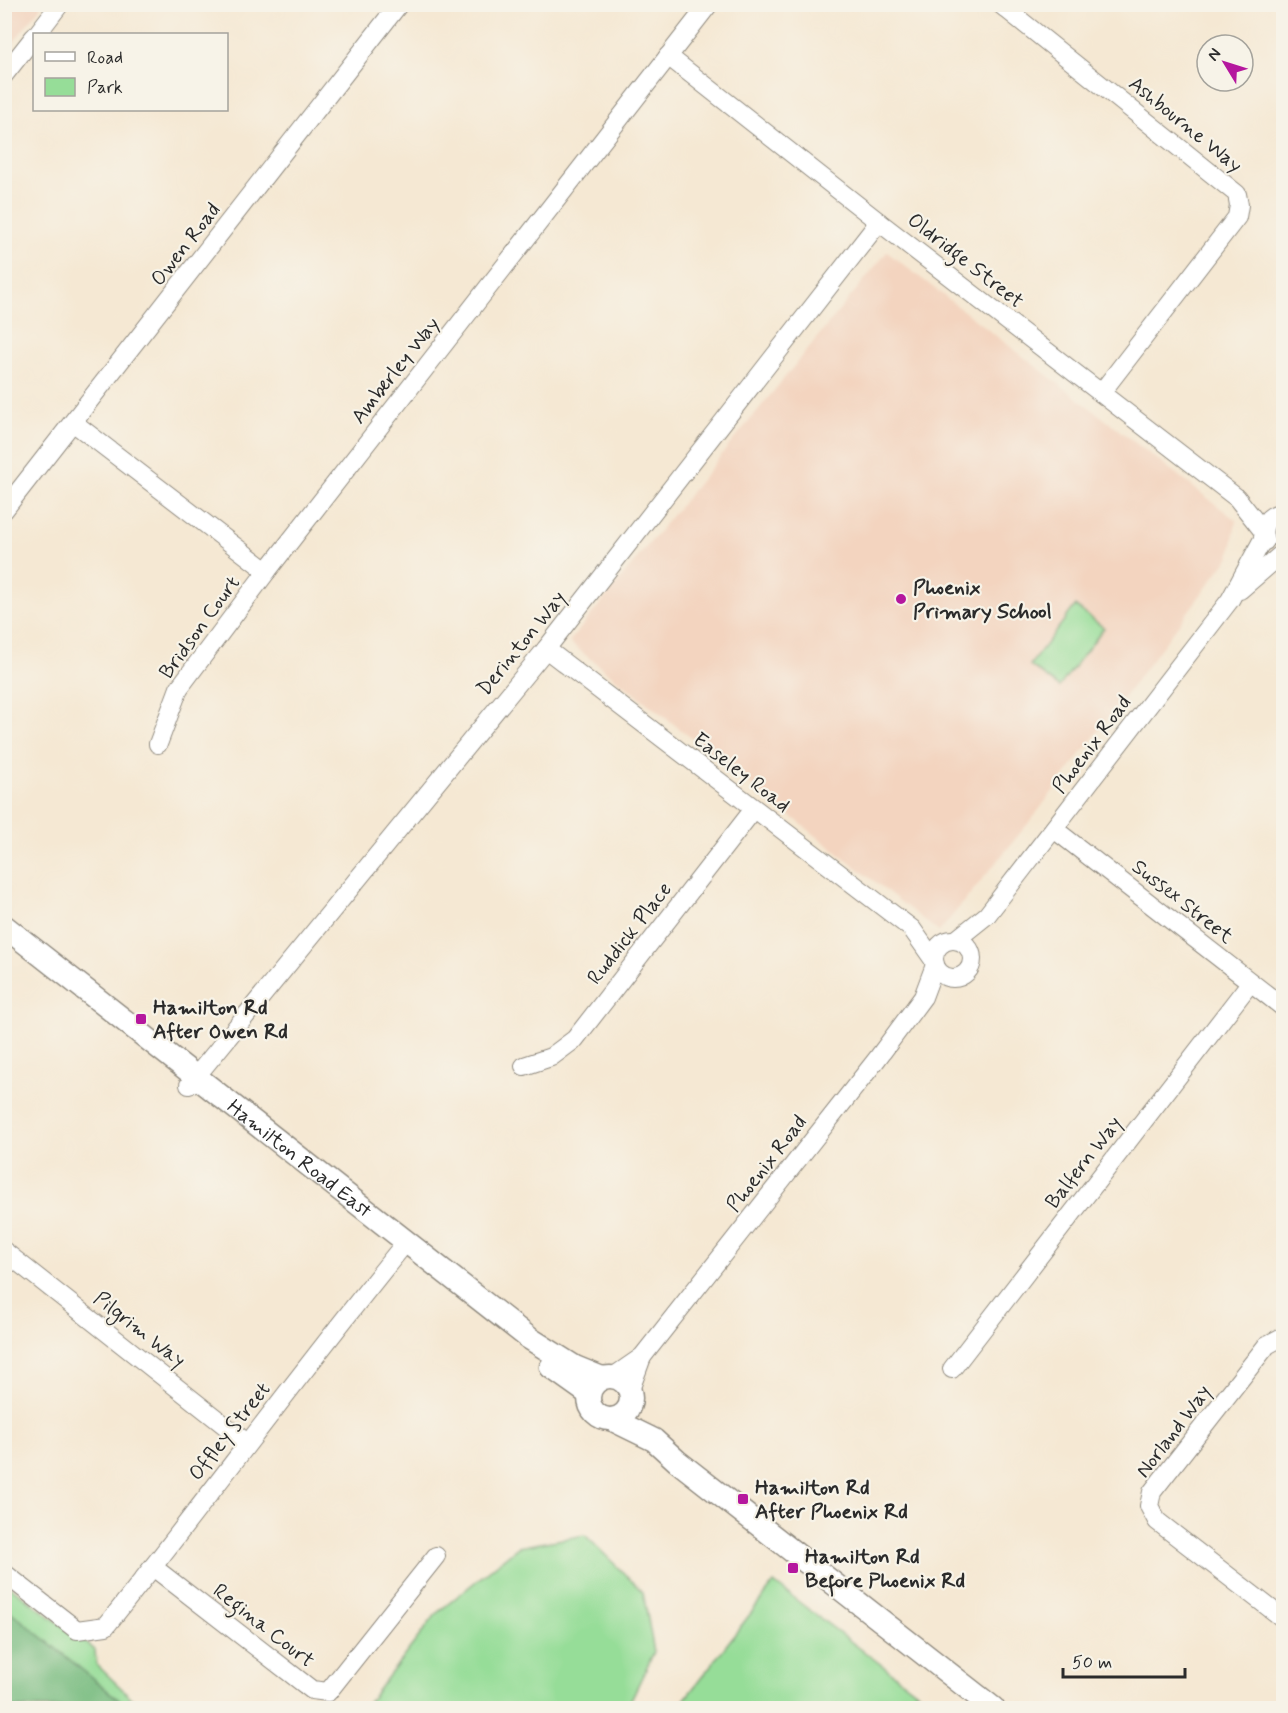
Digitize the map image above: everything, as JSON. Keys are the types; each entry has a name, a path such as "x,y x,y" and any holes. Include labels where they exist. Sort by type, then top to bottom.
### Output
{"main road":[{"name":"Hamilton Road East","path":"4,927 193,1081 403,1246 535,1356 613,1387"},
{"name":"Hamilton Road East","path":"4,942 193,1081"},
{"path":"611,1419 624,1414 628,1409 613,1387"},
{"path":"613,1387 591,1407 594,1412 654,1440"},
{"path":"613,1387 654,1440 687,1469 993,1708"}],"street":[{"path":"38,33 60,4"},
{"name":"Owen Road","path":"4,510 399,4"},
{"name":"Amberley Way","path":"267,571 710,4"},
{"name":"Ashbourne Way","path":"1000,4 1237,194 1239,205 1237,217 1101,393"},
{"path":"4,75 33,40"},
{"name":"Oldridge Street","path":"668,56 879,222 1238,498 1270,547 1284,552"},
{"name":"Derinton Way","path":"193,1081 546,649 879,222"},
{"path":"74,423 267,571"},
{"name":"Oldridge Street","path":"1238,498 1280,513"},
{"name":"Phoenix Road","path":"1230,600 1263,534 1266,521 1280,513"},
{"name":"Phoenix Road","path":"971,953 987,915 1230,600 1284,552"},
{"name":"Bridson Court","path":"158,744 179,688 267,571"},
{"name":"Easeley Road","path":"546,649 912,929 934,962"},
{"name":"Ruddick Place","path":"524,1066 550,1057 575,1039 754,809"},
{"name":"Sussex Street","path":"1054,829 1284,1008"},
{"name":"Phoenix Road","path":"953,939 987,915"},
{"name":"Easeley Road","path":"912,929 953,939"},
{"path":"953,939 964,943 971,953 972,963 968,971 955,978 940,974 934,962 937,948 953,939"},
{"name":"Phoenix Road","path":"613,1387 642,1357 877,1059 923,997 934,962"},
{"name":"Phoenix Road","path":"923,997 955,978"},
{"name":"Balfern Way","path":"952,1369 1250,983"},
{"name":"Offley Street","path":"4,1573 77,1630 106,1626 403,1246"},
{"name":"Pilgrim Way","path":"4,1251 247,1443"},
{"name":"Norland Way","path":"1284,1336 1267,1345 1152,1492 1149,1506 1157,1521 1284,1619"},
{"name":"Regina Court","path":"153,1568 312,1690 328,1692 436,1556"}],"shaded area":[{"path":"4,5 42,5 5,53"},
{"name":"Phoenix Primary School","path":"887,252 1236,520 1230,556 1035,815 939,932 569,642"}],"green space":[{"path":"1075,606 1104,628 1059,687 1030,665"},
{"path":"585,1535 643,1592 654,1652 627,1708 364,1708 437,1613 518,1547"},
{"path":"4,1582 95,1650 96,1664 142,1708 5,1708"},
{"path":"774,1583 938,1708 678,1708"},
{"path":"5,1607 129,1708 5,1708"}],"place":[{"name":"Phoenix Primary School","path":"901,599"},
{"name":"Hamilton Rd After Owen Rd","path":"141,1019"},
{"name":"Hamilton Rd After Phoenix Rd","path":"743,1499"},
{"name":"Hamilton Rd Before Phoenix Rd","path":"793,1568"}]}
